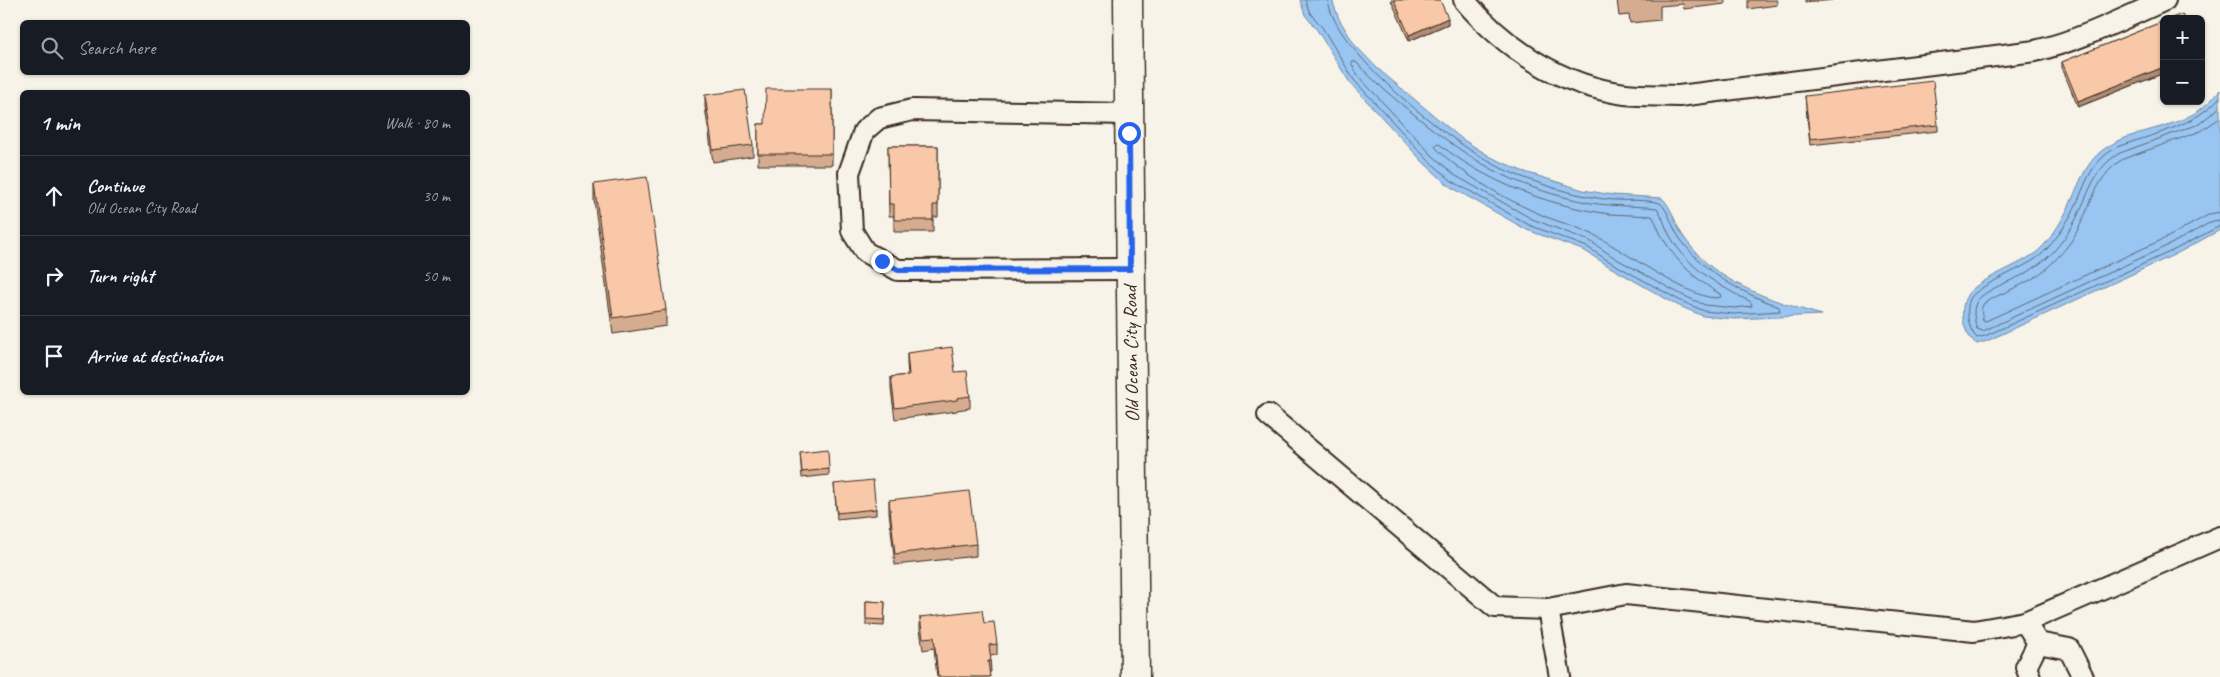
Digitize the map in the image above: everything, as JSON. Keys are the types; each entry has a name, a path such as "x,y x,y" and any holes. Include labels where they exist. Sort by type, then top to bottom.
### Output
{"main road":[{"name":"Old Ocean City Road","path":"1128,0 1135,677"}],"lane":[{"path":"1464,0 1498,36 1518,51 1570,79 1624,94 1679,96 2035,51 2075,39 2165,0"},
{"path":"1129,114 912,110 879,118 864,131 849,173 852,231 865,252 898,270 1130,269"},
{"path":"1268,415 1495,607 1548,609 1626,594 1974,631 2025,622 2220,537"},
{"path":"1548,609 1560,677"},
{"path":"2025,622 2038,643 2068,649 2083,677"},
{"path":"2030,677 2026,667 2038,643"}],"water":[{"path":"1300,0 1332,0 1339,19 1355,45 1377,68 1462,139 1491,157 1522,171 1583,190 1613,195 1662,198 1687,241 1706,262 1720,273 1752,291 1788,305 1822,315 1734,319 1703,316 1677,305 1585,251 1527,230 1449,186 1424,163 1350,83 1317,30 1305,15"},
{"path":"2220,90 2220,230 2176,254 1987,341 1977,344 1972,340 1968,335 1963,315 1966,297 1978,285 2031,256 2043,246 2061,221 2086,169 2097,155 2104,149 2126,138 2184,119 2205,105"}],"building":[{"path":"1394,0 1440,0 1448,18 1409,35"},
{"path":"2160,23 2160,69 2078,101 2062,62"},
{"path":"1933,81 1938,125 1810,139 1805,96"},
{"path":"766,89 832,89 832,154 758,154 758,124 765,124"},
{"path":"745,90 753,145 713,150 705,95"},
{"path":"888,146 938,146 938,205 933,205 933,220 894,220 894,204 889,204"},
{"path":"647,177 666,310 613,318 594,184"},
{"path":"952,347 955,372 967,371 970,396 957,398 957,400 895,408 891,377 909,375 907,353"},
{"path":"828,449 829,469 802,472 800,452"},
{"path":"873,480 876,509 837,513 834,484"},
{"path":"969,491 976,544 895,554 889,500"},
{"path":"866,601 885,602 884,620 866,619"},
{"path":"982,610 984,623 994,622 997,644 989,645 990,677 938,677 934,637 923,638 920,617"}],"route":[{"path":"882,261 898,270 1130,269 1129,133"}]}
